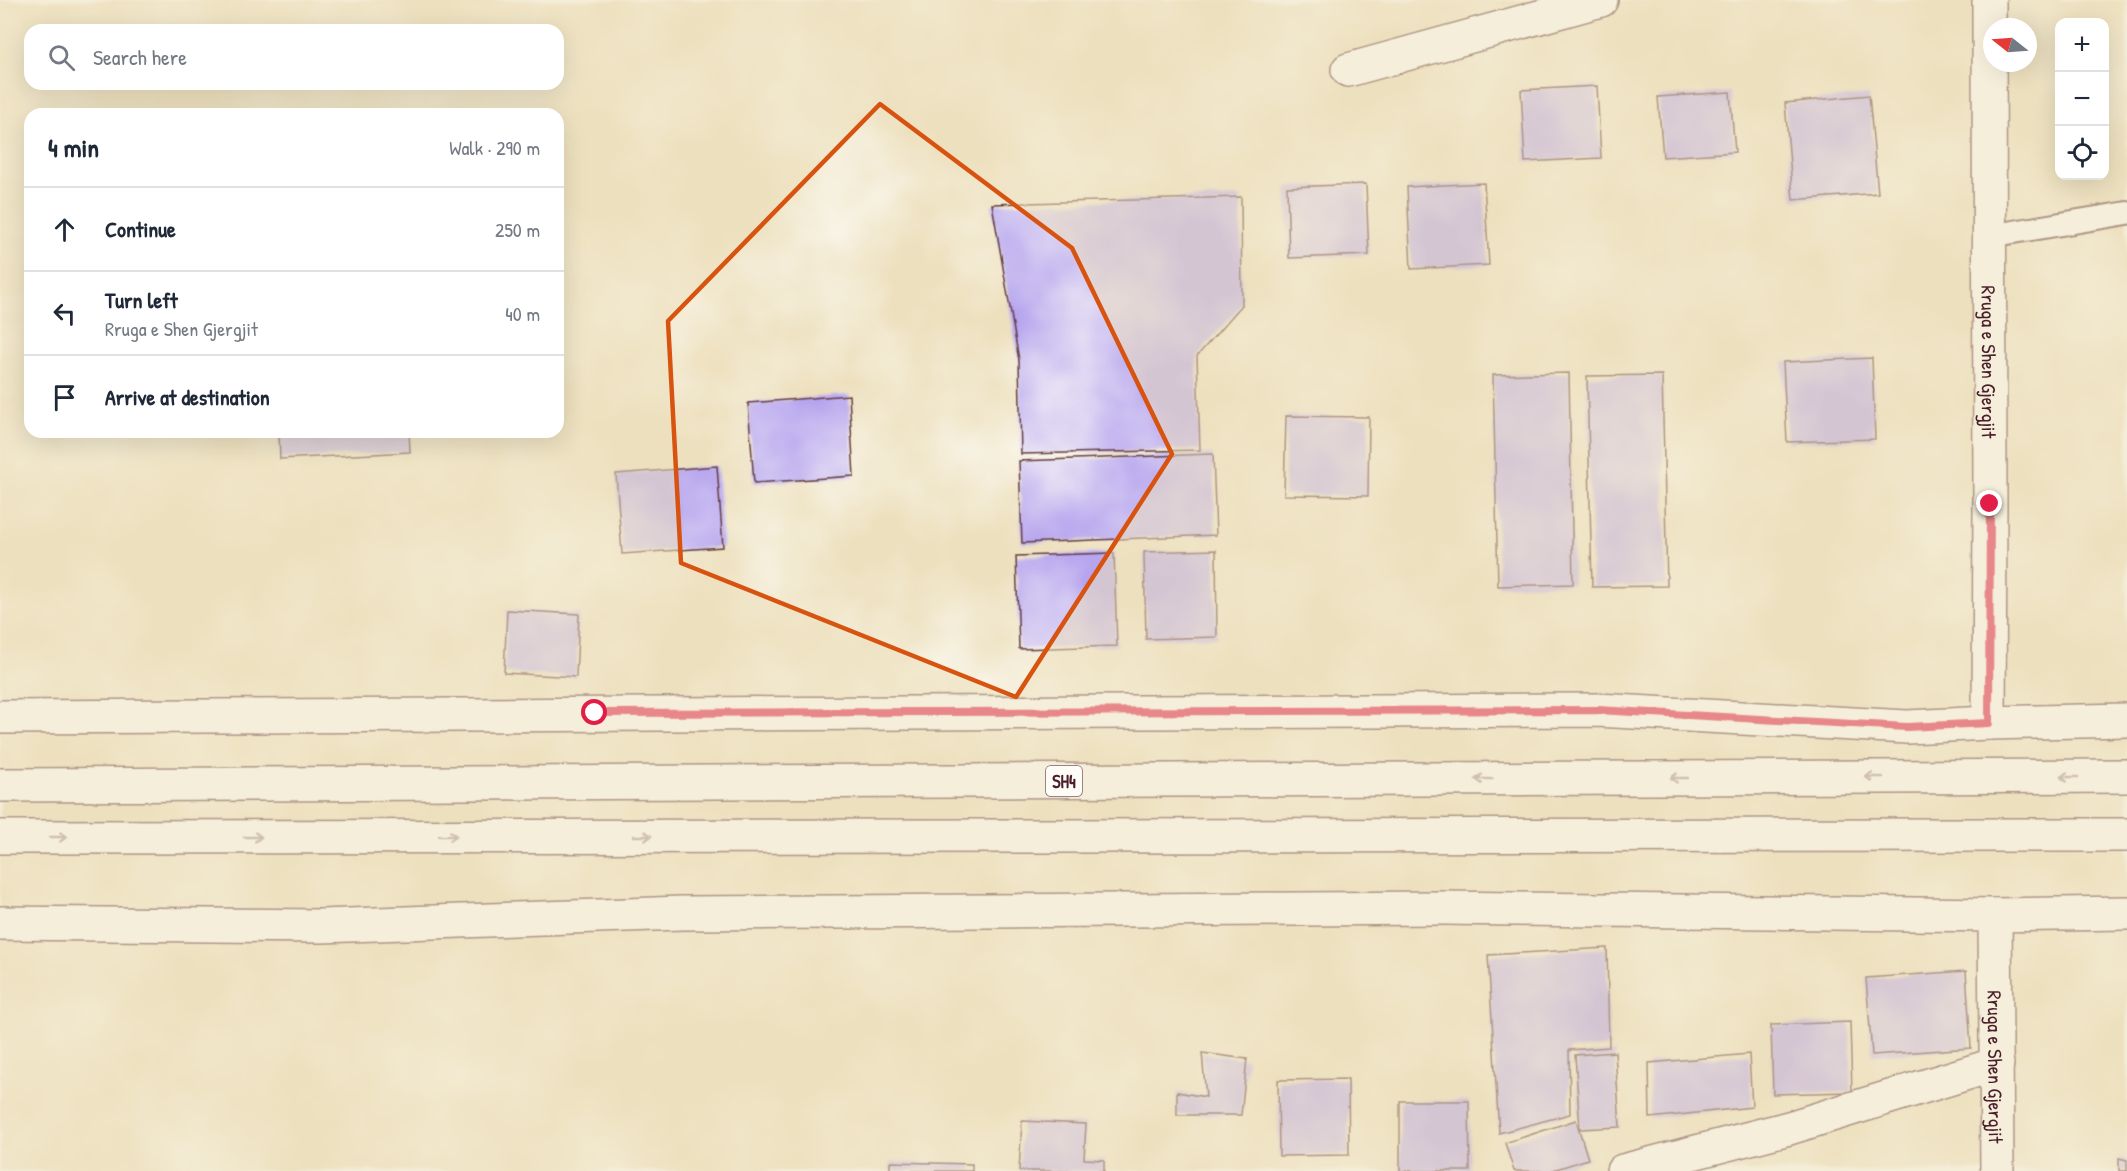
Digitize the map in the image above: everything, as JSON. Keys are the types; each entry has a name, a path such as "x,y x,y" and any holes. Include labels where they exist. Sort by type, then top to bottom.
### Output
{"main road":[{"path":"1348,70 1601,0"},
{"name":"Rruga e Shen Gjergjit","path":"1989,0 1989,723"},
{"path":"0,717 1597,710 1907,727 2127,720"},
{"name":"SH4","path":"0,785 2127,776"},
{"path":"0,837 2127,835"},
{"path":"0,923 321,926 682,913 1443,908 1995,915 2127,913"},
{"name":"Rruga e Shen Gjergjit","path":"1995,915 1997,1171"},
{"path":"1623,1171 1789,1128 1997,1064"}],"lane":[{"path":"1989,236 2127,213"}],"highlighted area":[{"path":"880,104 1072,248 1172,454 1016,697 681,563 668,321"}],"building":[{"path":"1597,86 1601,158 1525,162 1521,90"},
{"path":"1730,92 1735,152 1663,157 1658,97"},
{"path":"1869,95 1878,193 1793,200 1785,103"},
{"path":"1484,183 1489,265 1411,269 1407,187"},
{"path":"1366,184 1369,255 1289,258 1287,187"},
{"path":"1241,197 1242,305 1197,356 1200,450 1021,454 1019,360 992,204"},
{"path":"1872,358 1875,439 1787,442 1783,362"},
{"path":"1569,373 1573,584 1498,586 1493,375"},
{"path":"1662,375 1667,586 1592,587 1587,376"},
{"path":"849,395 854,476 754,483 748,403"},
{"path":"1286,416 1369,417 1368,496 1284,495"},
{"path":"279,438 409,438 410,452 280,459"},
{"path":"1213,454 1216,535 1022,543 1019,461"},
{"path":"717,466 723,547 622,554 616,474"},
{"path":"1216,550 1217,637 1146,639 1144,552"},
{"path":"1114,553 1117,646 1019,649 1016,556"},
{"path":"507,610 579,614 576,677 504,673"},
{"path":"1607,948 1609,1047 1569,1050 1570,1114 1499,1133 1488,955"},
{"path":"1966,971 1971,1048 1872,1055 1866,978"},
{"path":"1850,1022 1852,1092 1773,1094 1771,1025"},
{"path":"1615,1052 1620,1127 1580,1129 1575,1055"},
{"path":"1202,1053 1247,1059 1241,1115 1177,1115 1177,1092 1206,1097"},
{"path":"1749,1054 1752,1107 1650,1118 1649,1063"},
{"path":"1348,1079 1349,1155 1279,1156 1278,1080"},
{"path":"1400,1101 1469,1101 1470,1171 1400,1171"},
{"path":"1576,1120 1588,1159 1550,1171 1514,1171 1505,1143"},
{"path":"1022,1121 1086,1124 1084,1159 1104,1160 1104,1171 1019,1171"},
{"path":"2119,1158 2127,1160 2127,1171 2119,1171"},
{"path":"890,1162 972,1164 972,1171 890,1171"}],"route":[{"path":"595,713 1597,710 1907,727 1989,723 1990,504"}]}
